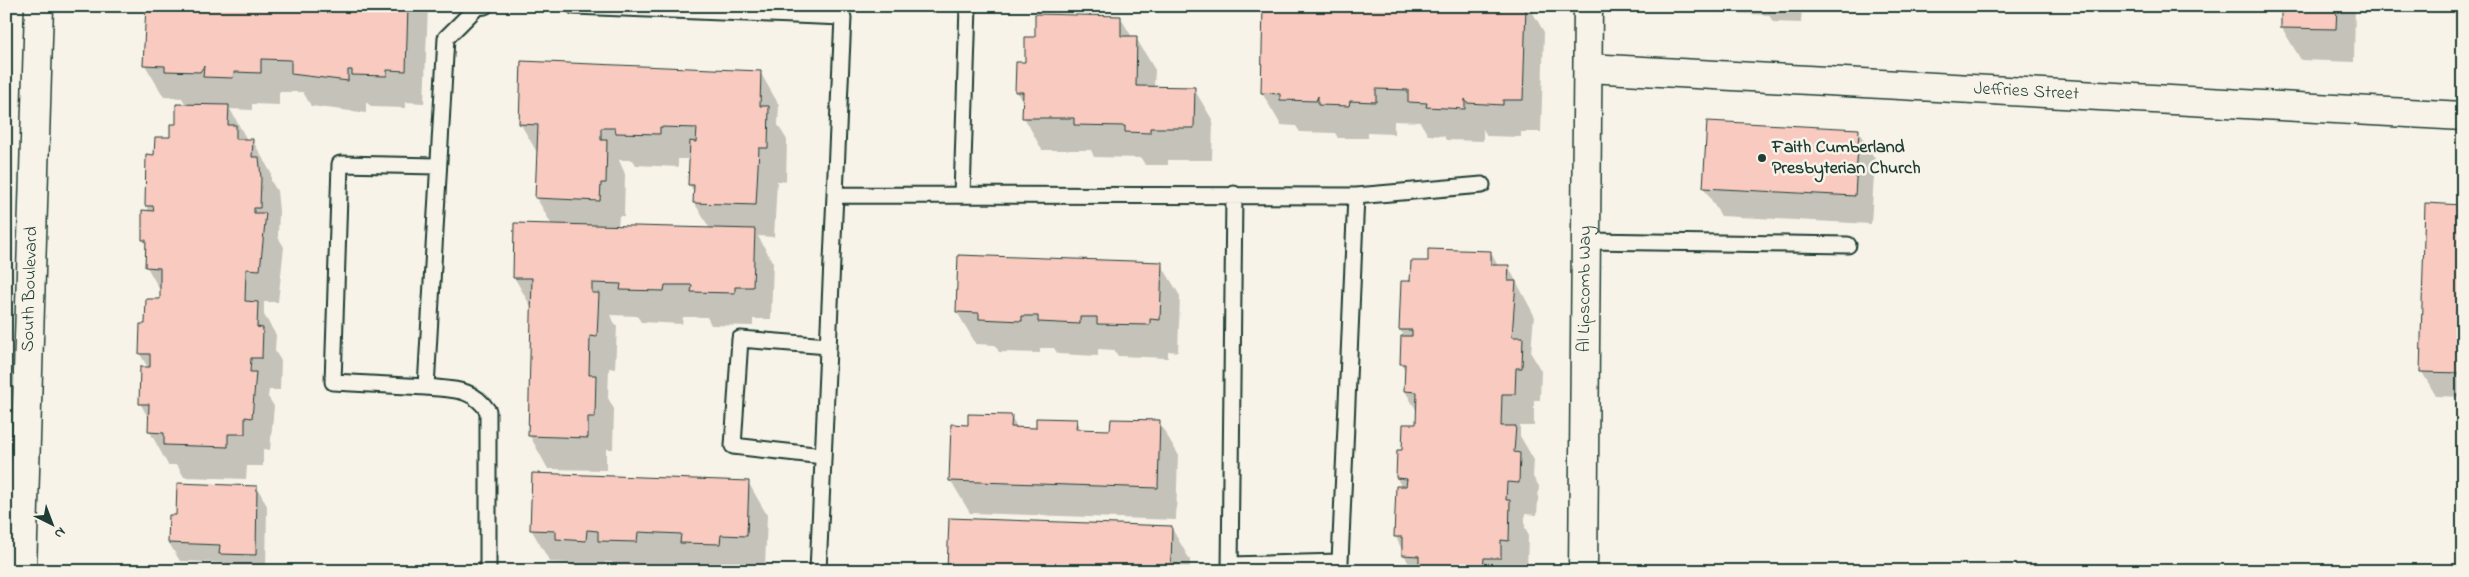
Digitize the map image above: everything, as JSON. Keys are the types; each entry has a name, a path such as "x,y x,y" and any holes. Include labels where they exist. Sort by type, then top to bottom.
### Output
{"street":[{"name":"South Boulevard","path":"22,571 39,6"},
{"name":"Al Lipscomb Way","path":"1583,571 1588,6"},
{"name":"Jeffries Street","path":"1588,68 2463,116"}],"lane":[{"path":"426,387 437,166 446,38 477,7 485,6"},
{"path":"574,6 843,17 818,571"},
{"path":"962,195 968,6"},
{"path":"437,166 340,164 333,382 426,387 468,392 480,400 488,411 488,571"},
{"path":"835,195 1234,194 1356,196 1482,185"},
{"path":"1234,194 1230,568 1340,562 1356,196"},
{"path":"1587,241 1848,245"},
{"path":"823,456 732,446 740,339 828,346"}],"building":[{"path":"146,6 408,6 406,71 387,70 387,76 352,75 352,70 348,70 348,81 291,74 291,60 261,59 261,73 234,72 233,78 203,77 204,66 200,72 165,71 165,66 143,65"},
{"path":"1263,6 1526,6 1523,100 1503,100 1503,105 1467,103 1465,99 1465,109 1426,107 1427,103 1408,102 1408,90 1376,89 1376,102 1350,101 1349,106 1318,105 1318,96 1316,101 1280,100 1280,94 1261,93"},
{"path":"2281,6 2337,6 2336,29 2281,28"},
{"path":"1035,14 1121,16 1121,36 1137,36 1136,86 1195,87 1194,128 1150,128 1150,133 1125,132 1125,126 1074,125 1074,118 1022,118 1023,92 1015,92 1016,62 1025,62 1025,37 1035,37"},
{"path":"521,61 761,71 760,106 769,106 768,148 759,148 756,205 693,203 694,185 688,185 690,141 696,142 697,128 660,127 660,134 616,133 615,128 601,128 601,140 607,140 606,183 601,183 600,201 535,198 538,125 519,124"},
{"path":"176,104 229,105 228,125 236,125 236,139 253,139 252,157 259,157 261,178 260,208 254,208 254,213 266,213 260,270 246,269 245,301 258,302 257,327 263,328 262,358 251,358 250,372 256,372 252,418 245,417 245,434 228,434 228,447 164,445 164,433 148,432 149,404 139,404 140,367 150,367 150,354 139,354 140,324 145,324 146,299 160,299 160,268 145,267 146,240 142,240 142,210 154,211 153,206 145,206 146,154 154,155 155,137 170,137 170,124 176,124"},
{"path":"1707,121 1859,129 1855,196 1703,188"},
{"path":"2425,203 2463,205 2463,373 2420,372"},
{"path":"514,223 755,229 753,287 735,287 735,293 691,292 692,285 665,285 664,291 620,290 621,284 592,283 592,293 599,293 597,337 590,336 589,375 596,375 595,417 588,417 588,438 528,436 532,278 513,278"},
{"path":"1428,249 1491,251 1491,265 1509,265 1508,281 1516,281 1512,337 1523,337 1522,368 1516,368 1515,394 1502,394 1501,426 1516,426 1514,452 1520,453 1519,483 1507,482 1506,500 1510,500 1509,541 1501,540 1501,558 1484,558 1483,571 1419,571 1419,556 1402,555 1402,537 1394,537 1396,486 1406,486 1407,479 1396,478 1397,450 1402,450 1403,424 1416,424 1417,392 1404,391 1405,364 1400,364 1401,336 1412,336 1412,330 1399,330 1401,281 1410,281 1411,261 1428,261"},
{"path":"958,255 1162,262 1160,320 1150,319 1150,325 1097,324 1097,317 1080,317 1080,324 1038,322 1038,316 1022,316 1022,321 979,319 979,313 956,312"},
{"path":"968,414 1012,415 1011,427 1036,428 1036,418 1077,419 1076,429 1110,430 1111,419 1160,420 1158,488 949,481 951,424 968,425"},
{"path":"532,473 749,481 747,536 721,535 720,544 680,543 681,534 638,532 637,542 598,541 598,531 587,530 586,541 556,539 556,531 530,530"},
{"path":"177,483 257,486 256,555 219,554 220,545 168,543 169,515 176,515"},
{"path":"949,518 1172,526 1171,571 947,571"}],"place":[{"name":"Faith Cumberland Presbyterian Church","path":"1762,158"}]}
